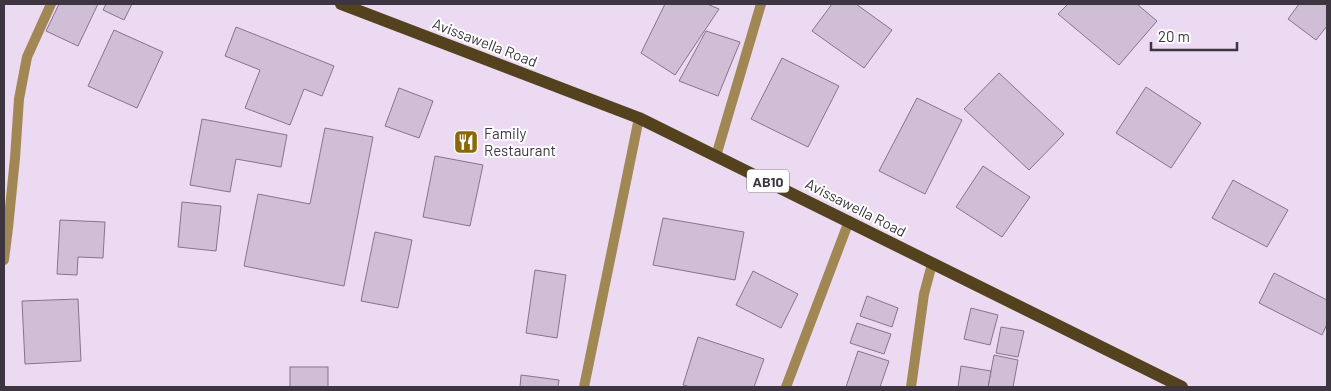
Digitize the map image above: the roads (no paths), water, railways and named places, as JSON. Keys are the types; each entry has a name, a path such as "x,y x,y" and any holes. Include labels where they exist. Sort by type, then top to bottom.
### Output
{"main road":[{"name":"Avissawella Road","path":"341,4 354,6 639,118 848,221 1159,381 1182,387"}],"street":[{"path":"4,260 19,99 28,57 51,4"},
{"path":"716,156 761,4"},
{"path":"584,387 639,118"},
{"path":"786,387 848,221"},
{"path":"911,387 924,294 932,264"}],"place":[{"name":"Family Restaurant","path":"466,142"}]}
